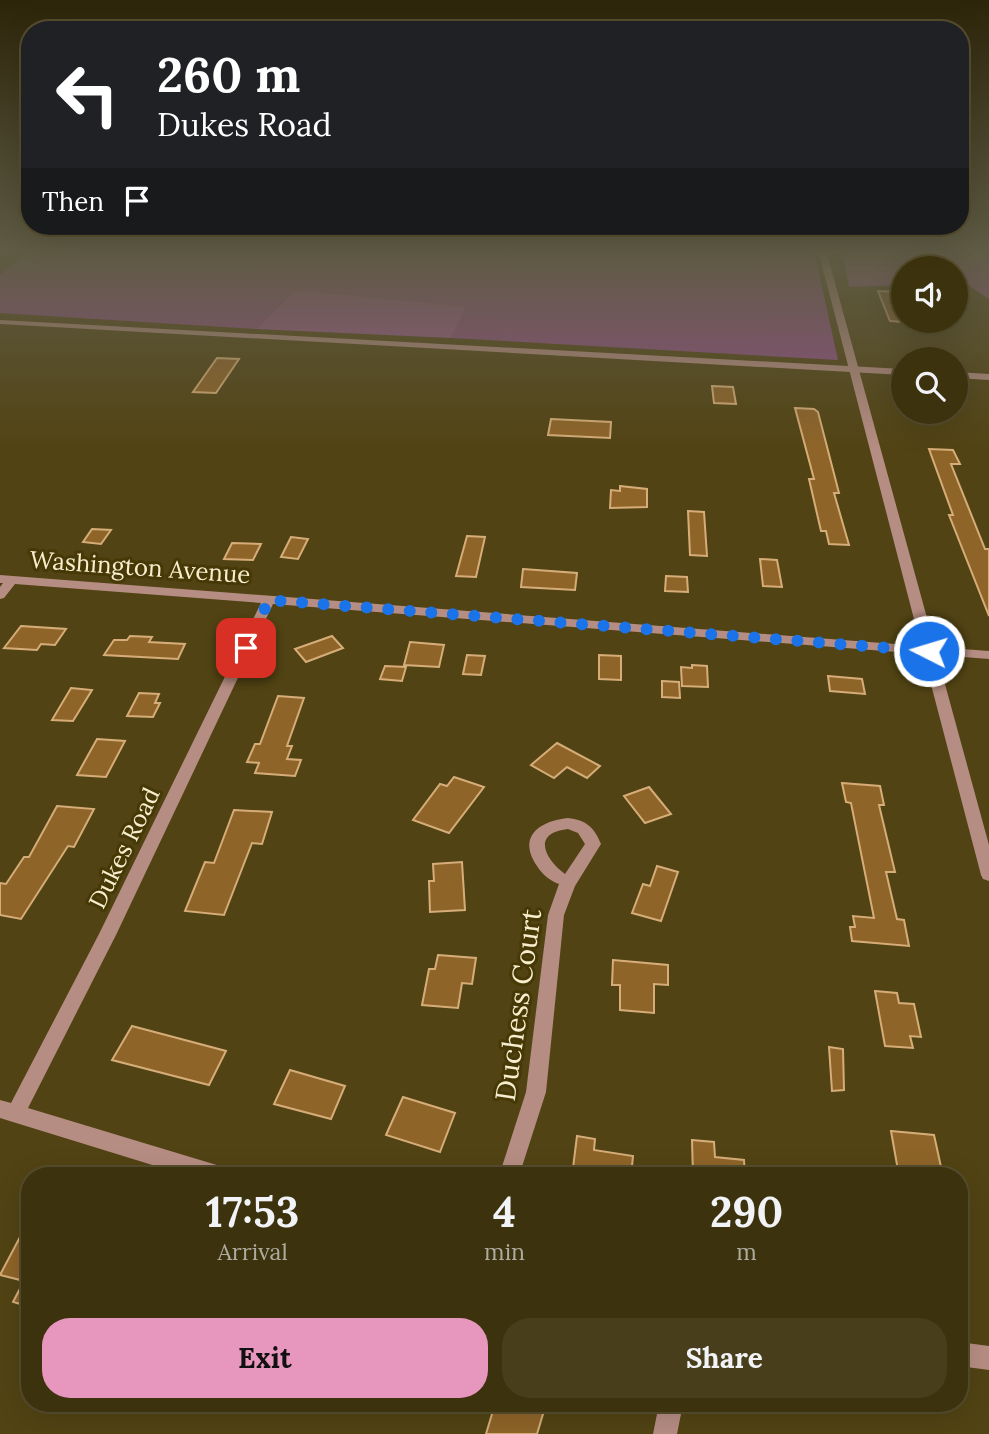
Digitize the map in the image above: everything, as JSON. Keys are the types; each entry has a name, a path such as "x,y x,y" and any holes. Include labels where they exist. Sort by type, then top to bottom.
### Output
{"street":[{"path":"840,317 989,875"},
{"path":"0,322 891,372"},
{"path":"968,376 989,377"},
{"path":"0,595 6,580"},
{"name":"Washington Avenue","path":"6,580 989,655"},
{"name":"Dukes Road","path":"8,1111 107,935 269,600"},
{"name":"Duchess Court","path":"512,1167 536,1092 556,915 568,884 593,844 587,831 572,824 555,824 546,828 537,840 538,856 548,871 559,878"},
{"path":"8,1111 191,1167"},
{"path":"968,1355 989,1358"},
{"path":"665,1434 669,1412"}],"shaded area":[{"path":"63,317 268,317 256,329"},
{"path":"268,317 461,317 451,338 256,329"},
{"path":"460,317 829,317 838,360 451,338"}],"building":[{"path":"217,358 239,359 216,393 193,392"},
{"path":"712,386 733,387 736,404 714,403"},
{"path":"795,408 814,409 818,412 839,493 834,493 849,545 829,544 826,531 821,531 809,479 814,479"},
{"path":"551,419 611,422 610,438 548,435"},
{"path":"929,449 953,450 960,464 951,464 985,549 989,549 989,616 949,515 953,515"},
{"path":"620,486 647,489 647,507 610,508 611,490 620,491"},
{"path":"688,511 704,512 707,556 690,555"},
{"path":"92,529 111,530 101,544 83,542"},
{"path":"467,536 485,537 476,577 456,576"},
{"path":"291,537 308,539 298,559 281,557"},
{"path":"232,543 261,544 253,560 224,559"},
{"path":"760,559 777,560 782,587 763,586"},
{"path":"523,569 577,573 575,590 521,587"},
{"path":"666,576 687,577 688,592 665,591"},
{"path":"21,626 66,629 55,645 41,644 37,650 4,648"},
{"path":"130,636 152,637 149,642 185,644 178,659 104,655 114,640 127,640"},
{"path":"332,636 343,648 306,662 295,649"},
{"path":"410,642 444,645 439,667 404,665"},
{"path":"467,655 485,656 481,675 463,674"},
{"path":"599,655 621,656 621,680 599,679"},
{"path":"692,665 707,666 708,687 682,686 681,667 692,668"},
{"path":"385,666 406,667 402,681 380,679"},
{"path":"828,676 862,679 865,694 830,691"},
{"path":"662,681 679,682 680,698 662,697"},
{"path":"71,688 92,690 73,721 52,720"},
{"path":"139,693 159,694 155,703 160,703 153,717 127,716"},
{"path":"278,696 304,698 287,746 292,746 287,759 301,760 295,776 255,773 259,763 247,762 255,744 260,744"},
{"path":"97,739 125,741 106,777 77,775"},
{"path":"557,743 600,766 587,778 567,767 554,778 531,765"},
{"path":"454,777 484,787 449,833 413,820 440,784 447,786"},
{"path":"842,783 880,786 884,805 879,805 895,872 886,872 897,919 904,920 909,946 852,941 850,927 855,927 853,916 874,918 851,803 846,802"},
{"path":"649,787 671,814 645,823 624,796"},
{"path":"57,806 94,809 74,847 68,846 21,919 0,915 0,883 6,884 24,857 29,857"},
{"path":"234,810 272,812 262,844 252,843 224,915 185,911 205,862 214,863"},
{"path":"462,862 465,910 430,912 429,881 434,881 433,864"},
{"path":"657,866 678,872 661,921 632,913 643,884 650,886"},
{"path":"438,955 476,958 472,984 462,983 458,1008 422,1005 429,969 435,969"},
{"path":"613,960 668,965 668,985 654,984 654,1013 620,1010 620,985 612,985"},
{"path":"875,991 897,993 899,1003 914,1004 921,1037 910,1036 913,1048 885,1046"},
{"path":"132,1026 226,1051 209,1085 112,1060"},
{"path":"829,1047 843,1049 844,1090 832,1091"},
{"path":"290,1070 345,1086 331,1119 274,1104"},
{"path":"403,1097 455,1113 440,1152 386,1135"},
{"path":"891,1131 934,1135 941,1167 897,1167"},
{"path":"577,1136 595,1139 594,1150 633,1156 632,1167 573,1167"},
{"path":"692,1140 714,1142 715,1157 744,1160 744,1167 693,1167"},
{"path":"21,1235 21,1280 0,1275"},
{"path":"21,1287 21,1304 13,1302"},
{"path":"493,1412 544,1412 537,1434 486,1434"}],"route":[{"path":"246,648 269,600 929,651"}]}
